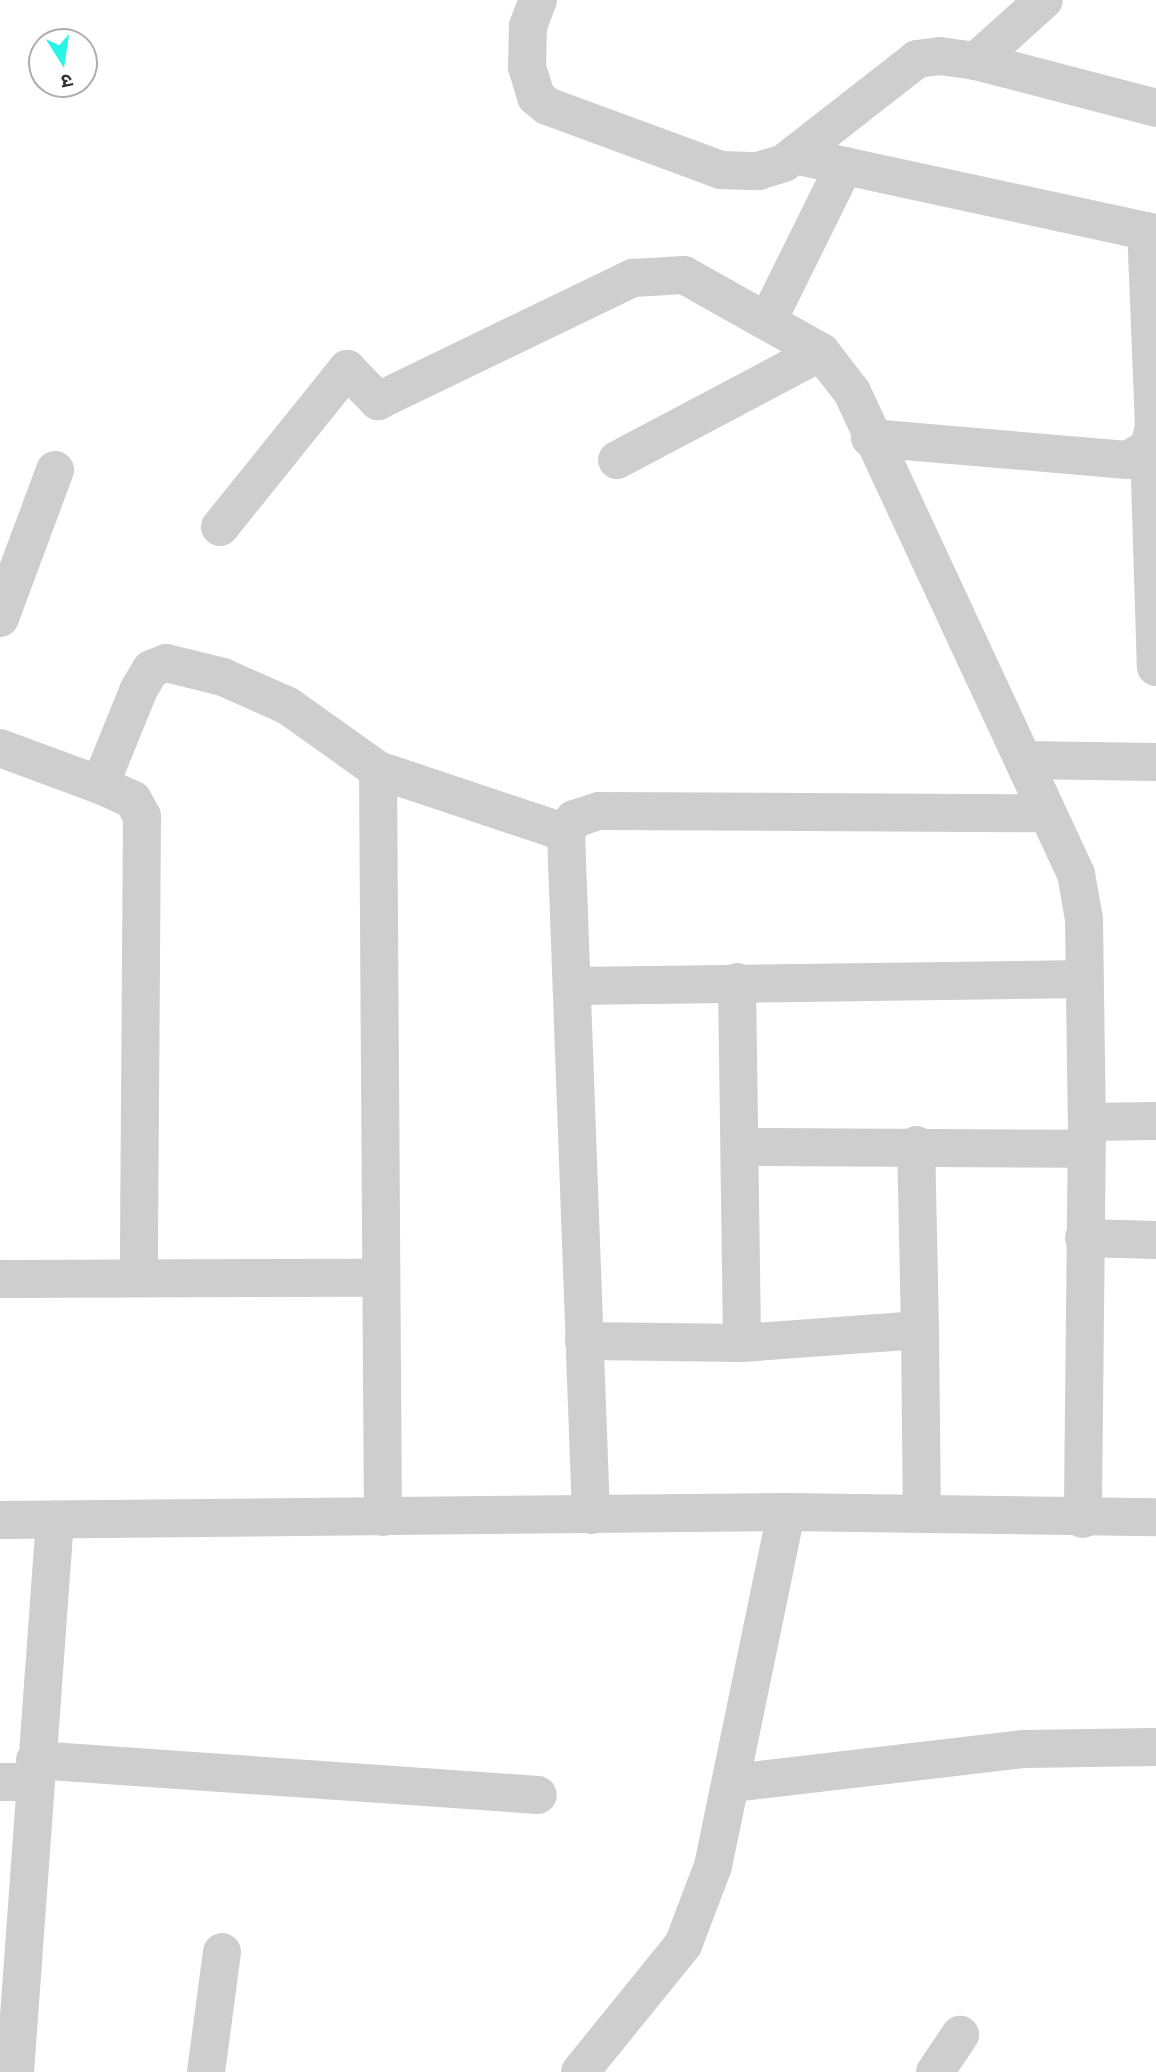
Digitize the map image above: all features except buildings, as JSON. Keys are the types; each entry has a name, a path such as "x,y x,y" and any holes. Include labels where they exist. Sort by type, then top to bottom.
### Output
{"street":[{"path":"538,0 528,26 527,67 536,97 547,106 721,170 758,171 794,155 917,59 940,56 976,61 1156,108"},
{"path":"976,61 1044,0"},
{"path":"794,155 1151,232 1154,426 1149,448 1156,667"},
{"path":"768,320 844,166"},
{"path":"220,527 347,369 378,401 633,278 684,275 821,352 852,392 870,438 1025,760 1045,813 1076,874 1084,919 1086,1136 1083,1518"},
{"path":"617,460 821,352"},
{"path":"870,438 1127,460 1149,448"},
{"path":"0,618 55,470"},
{"path":"100,785 139,689 151,669 166,663 223,677 288,706 378,770 566,833"},
{"path":"0,748 133,800 142,816 139,1275"},
{"path":"1025,760 1156,762"},
{"path":"378,770 379,1278 383,1517"},
{"path":"591,1515 583,1341 574,986 566,833 574,819 599,811 1045,813"},
{"path":"574,986 1084,979"},
{"path":"737,982 742,1343"},
{"path":"741,1147 916,1145 1086,1136 1156,1121"},
{"path":"916,1145 922,1514"},
{"path":"1084,1237 1156,1240"},
{"path":"0,1279 139,1275 379,1278"},
{"path":"583,1341 742,1343 920,1330"},
{"path":"0,1520 786,1512 1156,1517"},
{"path":"580,2072 683,1945 713,1866 734,1783 786,1512"},
{"path":"15,2072 23,1775 55,1519"},
{"path":"734,1783 1023,1749 1156,1747"},
{"path":"23,1775 538,1795"},
{"path":"206,2072 222,1952"},
{"path":"935,2072 960,2035"}]}
